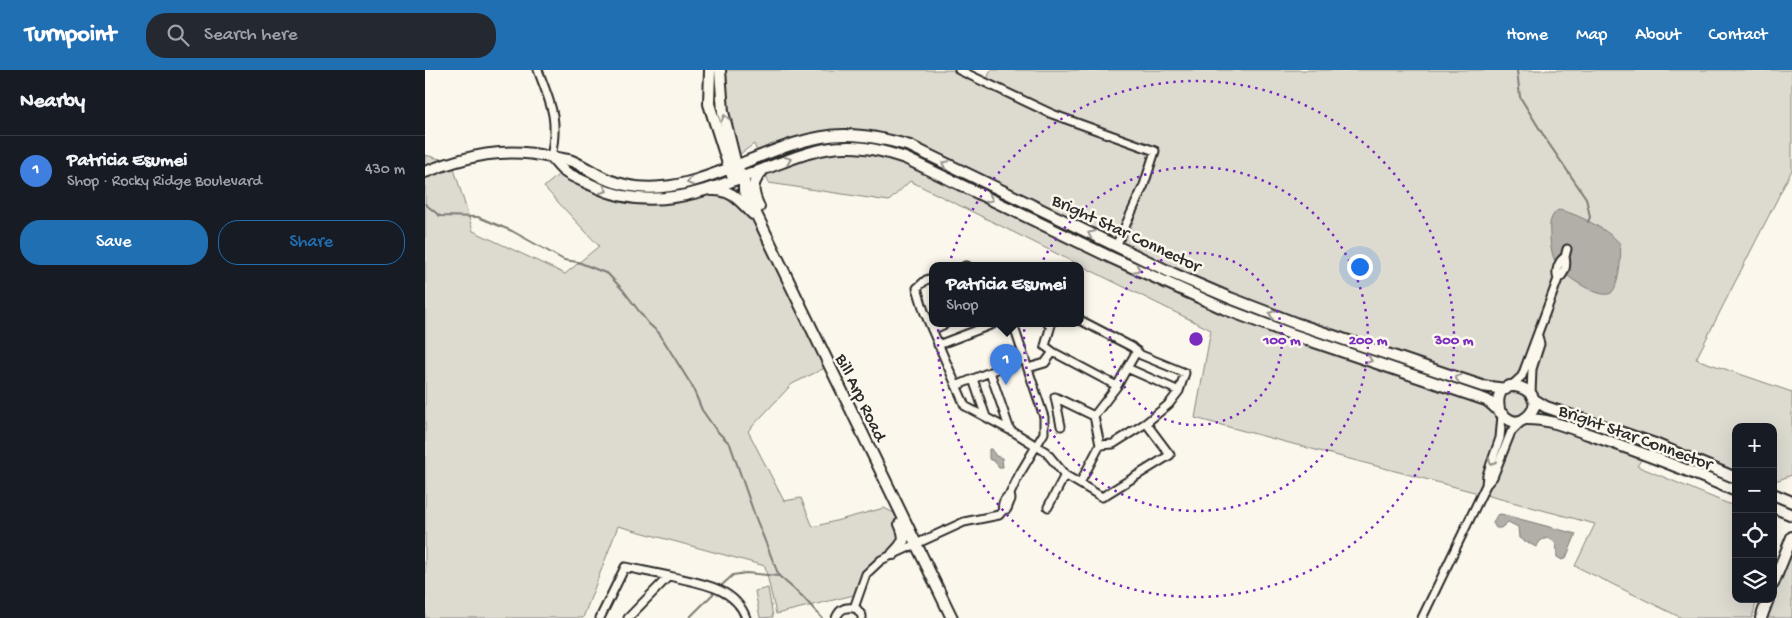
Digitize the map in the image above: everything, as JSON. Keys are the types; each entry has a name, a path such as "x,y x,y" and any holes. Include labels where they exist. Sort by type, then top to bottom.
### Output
{"street":[{"path":"538,70 554,118 555,136 551,157 564,170 602,190 628,198 662,199 703,190 720,189 731,192 759,220"},
{"name":"Bill Arp Road","path":"710,70 709,104 719,136 738,178 737,184 744,189 951,618"},
{"name":"Bill Arp Road","path":"720,70 723,112 731,145 732,167"},
{"path":"959,70 1052,114 1155,151 1144,185 1116,246"},
{"name":"Bright Star Connector","path":"425,172 452,162 511,151 539,154 571,161 606,179 630,186 661,187 682,184 710,175 799,142 844,134 887,140 909,146 1173,274 1263,311 1482,386 1508,387"},
{"path":"710,175 718,162 719,136"},
{"path":"731,145 746,156 757,158"},
{"name":"Bright Star Connector","path":"703,190 802,154 845,146 885,151 905,158 1110,257 1225,309 1291,334 1479,397 1494,404 1500,412"},
{"path":"764,168 755,178 753,186 755,197 783,256 779,261"},
{"path":"1486,485 1487,475 1500,438 1499,397 1522,376 1558,279 1562,276 1566,263 1566,253"},
{"path":"929,279 917,288 929,324"},
{"path":"1084,322 1132,347 1141,355 1185,373 1179,391 1169,404 1146,423 1113,444 1100,446"},
{"path":"930,327 965,406 1047,452 1065,475 1102,497 1170,455 1146,423"},
{"path":"931,330 938,327"},
{"path":"938,345 985,327"},
{"path":"854,608 866,574 881,560 964,522 999,515 1003,510 1004,502 1011,494 1019,475 1044,433 1044,416 1014,327"},
{"path":"1050,327 1045,346 1117,386"},
{"path":"1421,618 1486,485 1493,477 1511,432 1532,410 1532,369 1540,344 1538,336"},
{"path":"1080,483 1100,446 1094,416 1117,386 1137,351"},
{"path":"1028,368 1045,363 1053,352"},
{"path":"956,386 1025,359"},
{"path":"1127,368 1179,391"},
{"path":"990,372 1010,430"},
{"path":"973,379 987,417"},
{"path":"1508,387 1522,387 1532,396"},
{"name":"Bright Star Connector","path":"1532,396 1546,408 1655,444 1732,476"},
{"path":"1061,426 1055,397 1094,416"},
{"path":"1500,412 1512,421 1523,420"},
{"name":"Bright Star Connector","path":"1523,420 1549,421 1686,469 1732,489"},
{"path":"1048,507 1065,475"},
{"path":"1777,496 1792,502"},
{"path":"893,554 903,543 905,536 894,513 895,499"},
{"path":"1777,508 1792,514"},
{"path":"1777,574 1792,537"},
{"path":"600,618 625,567 720,589 732,598 746,618"},
{"path":"628,618 669,576"},
{"path":"1761,618 1767,603"},
{"path":"836,618 840,611 846,608 857,609 862,618"}],"shaded area":[{"path":"717,70 959,70 985,83 991,70 1792,70 1792,170 1696,359 1792,392 1792,475 1777,481 1777,423 1732,423 1732,471 1656,438 1637,466 1732,505 1732,603 1756,603 1752,618 1682,618 1575,566 1595,524 1195,418 1211,330 1084,267 1084,262 1074,262 910,181 889,201 769,183 754,144 730,161 715,82"},
{"path":"425,155 452,162 473,231 565,274 599,246 544,187 564,170 602,190 662,199 734,179 744,189 829,366 792,384 748,431 784,501 801,498 813,527 884,508 894,513 905,536 903,543 866,574 858,594 776,614 765,566 618,526 583,618 425,618"},
{"path":"1558,210 1573,214 1592,223 1616,239 1620,244 1619,270 1612,292 1601,294 1584,287 1559,268 1550,243 1550,224 1555,212"},
{"path":"989,449 996,456 1002,458 1003,467 999,467 994,461 989,459"},
{"path":"1501,514 1576,534 1566,558 1562,560 1557,557 1557,548 1552,540 1548,538 1541,540 1536,547 1519,538 1518,527 1508,522 1501,528 1496,528 1493,523 1497,515"},
{"path":"1792,538 1792,618 1763,618 1767,603 1777,603 1777,574"},
{"path":"768,588 773,617 760,618 755,591"}],"waterway":[{"path":"1517,70 1520,97 1586,198 1590,217 1588,222"},
{"path":"425,204 440,216 478,217 512,231 564,260 578,262 608,274 623,290 648,323 659,333 692,386 702,410 716,430 730,444 755,516 779,576 802,596 822,618"},
{"path":"722,585 733,575 746,573 779,576"},
{"path":"689,618 715,592"}],"place":[{"name":"Patricia Esumei","path":"1006,385"}]}
